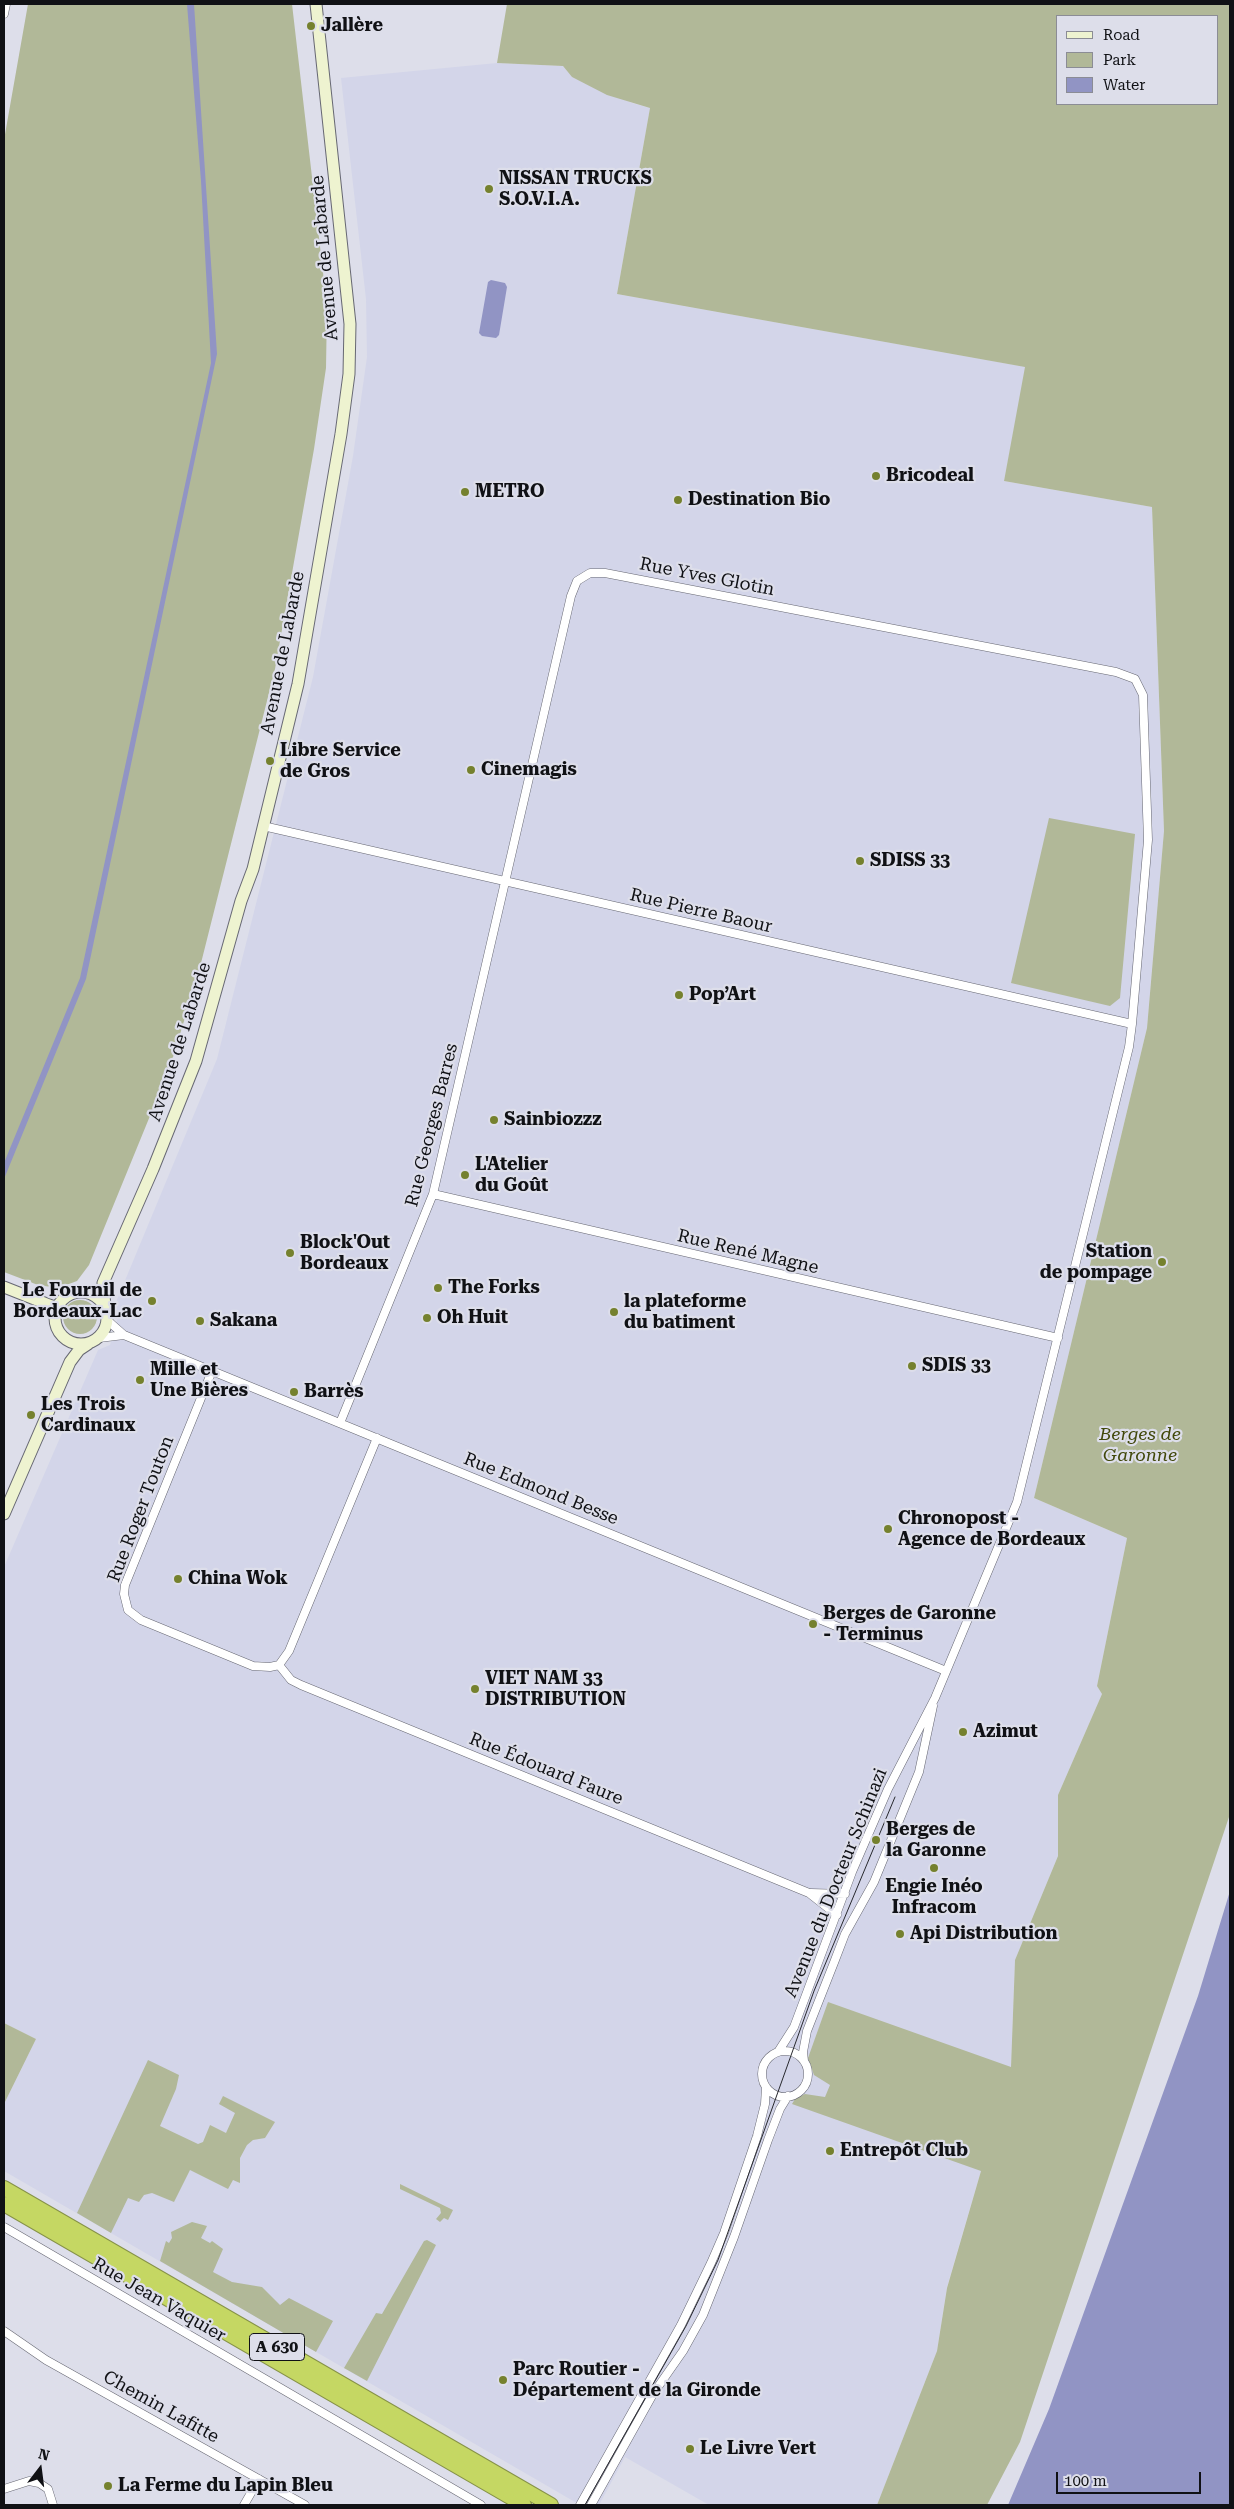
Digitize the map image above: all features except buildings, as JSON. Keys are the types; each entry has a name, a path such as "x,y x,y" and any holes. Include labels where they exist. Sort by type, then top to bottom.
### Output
{"highway":[{"name":"A 630","path":"4,2188 551,2505"},
{"name":"A 630","path":"4,2204 524,2505"}],"main road":[{"name":"Avenue de Labarde","path":"105,1307 103,1283 166,1137 196,1061 264,826 304,653 341,434 350,347 348,289 316,4"},
{"path":"70,1362 69,1349 55,1321 57,1308 68,1296 95,1289 103,1283"},
{"path":"4,1287 57,1308"},
{"path":"4,1514 70,1362 79,1350 99,1338 107,1320 105,1307 96,1297 84,1292"},
{"path":"63,1338 75,1344 88,1344"}],"street":[{"path":"4,14 6,4"},
{"name":"Rue Yves Glotin","path":"505,881 571,596 577,581 590,573 605,573 1116,672 1135,680"},
{"name":"Avenue du Docteur Schinazi","path":"778,2052 788,2038 800,2014 845,1894 888,1789 935,1698 1017,1502 1129,1047 1148,840 1143,695 1135,680"},
{"name":"Rue Pierre Baour","path":"264,826 1132,1024"},
{"name":"Rue Georges Barres","path":"340,1423 433,1194 505,881"},
{"name":"Rue René Magne","path":"433,1194 1058,1338"},
{"name":"Rue Edmond Besse","path":"107,1320 124,1335 946,1671"},
{"name":"Rue Edmond Besse","path":"99,1338 124,1335"},
{"name":"Rue Roger Touton","path":"212,1371 125,1585 125,1602 133,1616 141,1620 254,1666 270,1668 279,1665"},
{"path":"279,1665 289,1652 377,1438"},
{"name":"Rue Édouard Faure","path":"279,1665 291,1680 301,1686 808,1893 837,1915"},
{"name":"Avenue du Docteur Schinazi","path":"804,2061 802,2052 806,2037 824,1986 846,1934 874,1882 920,1772 935,1698"},
{"name":"Rue Édouard Faure","path":"808,1893 845,1894"},
{"path":"580,2505 681,2325 724,2233 757,2136 765,2104 766,2087 763,2080 763,2066 766,2060 778,2052 792,2052 804,2061 807,2068 806,2082 796,2094 788,2096 777,2095 766,2087"},
{"path":"591,2505 653,2394 683,2351 703,2315 734,2237 780,2109 788,2096"},
{"name":"Rue Jean Vaquier","path":"4,2227 481,2505"},
{"name":"Chemin Lafitte","path":"4,2331 46,2360 305,2505"},
{"path":"244,2505 259,2479"},
{"path":"4,2489 29,2480 39,2483 48,2489 53,2505"}],"shaded area":[{"path":"497,63 563,66 572,77 632,103 650,108 617,294 1026,367 1004,481 1152,507 1164,831 1147,1028 1034,1498 1127,1538 1097,1686 1102,1694 1058,1795 1058,1856 1015,1960 1011,2068 947,2287 937,2351 877,2505 709,2505 625,2457 599,2505 575,2502 4,2171 4,2104 36,2039 4,2023 4,1567 98,1350 110,1345 118,1317 114,1307 217,1059 313,677 353,456 367,357 366,299 341,78"}],"green space":[{"path":"28,4 292,4 327,307 326,368 314,449 275,669 198,975 170,1067 89,1265 77,1281 58,1288 38,1285 4,1272 4,140"},
{"name":"Berges de Garonne","path":"507,4 1230,4 1230,1814 1020,2442 987,2505 877,2505 937,2351 947,2288 981,2171 792,2104 795,2099 805,2094 825,2097 830,2085 814,2075 808,2058 828,2002 1011,2067 1015,1960 1058,1856 1058,1795 1102,1694 1097,1686 1127,1538 1034,1498 1147,1028 1164,831 1152,507 1004,481 1025,367 617,294 650,108 607,95 572,77 563,66 497,63"},
{"path":"1049,818 1135,834 1120,998 1110,1006 1011,983"},
{"path":"80,1300 87,1301 92,1305 96,1310 96,1324 92,1329 87,1333 80,1334 73,1333 68,1329 64,1324 63,1317 64,1310 68,1305 73,1301"},
{"path":"4,2023 36,2039 4,2104"},
{"path":"148,2060 179,2075 176,2089 160,2126 198,2144 203,2142 210,2125 226,2133 235,2113 219,2104 223,2096 275,2122 265,2138 253,2140 247,2145 240,2158 240,2183 233,2180 228,2189 190,2170 174,2202 152,2193 144,2195 139,2202 128,2198 111,2233 77,2213"},
{"path":"400,2184 453,2210 448,2220 444,2218 440,2222 436,2219 441,2213 440,2208 400,2189"},
{"path":"192,2222 207,2226 201,2238 210,2243 212,2241 223,2249 213,2272 232,2282 262,2287 280,2305 289,2298 333,2321 316,2352 160,2261 166,2241 169,2243 172,2238 171,2232"},
{"path":"427,2240 436,2245 367,2381 344,2368 376,2313 382,2314 424,2241"}],"water":[{"path":"187,4 194,4 217,354 86,979 4,1179 4,1163 80,978 211,363 201,181"},
{"path":"491,280 505,283 507,287 499,335 496,338 482,336 479,333 488,282"},
{"path":"1230,1891 1230,2505 1008,2505 1049,2409 1198,1996"}],"tram line":[{"path":"585,2505 686,2326 718,2260 814,1991 895,1797"}],"place":[{"name":"Jallère","path":"311,26"},
{"name":"NISSAN TRUCKS S.O.V.I.A.","path":"489,189"},
{"name":"Bricodeal","path":"876,476"},
{"name":"METRO","path":"465,492"},
{"name":"Destination Bio","path":"678,500"},
{"name":"Libre Service de Gros","path":"270,761"},
{"name":"Cinemagis","path":"471,770"},
{"name":"SDISS 33","path":"860,861"},
{"name":"Pop’Art","path":"679,995"},
{"name":"Sainbiozzz","path":"494,1120"},
{"name":"L'Atelier du Goût","path":"465,1175"},
{"name":"Block'Out Bordeaux","path":"290,1253"},
{"name":"Station de pompage","path":"1162,1262"},
{"name":"The Forks","path":"438,1288"},
{"name":"Le Fournil de Bordeaux-Lac","path":"152,1301"},
{"name":"la plateforme du batiment","path":"614,1312"},
{"name":"Oh Huit","path":"427,1318"},
{"name":"Sakana","path":"200,1321"},
{"name":"SDIS 33","path":"912,1366"},
{"name":"Mille et Une Bières","path":"140,1380"},
{"name":"Barrès","path":"294,1392"},
{"name":"Les Trois Cardinaux","path":"31,1415"},
{"name":"Chronopost - Agence de Bordeaux","path":"888,1529"},
{"name":"China Wok","path":"178,1579"},
{"name":"Berges de Garonne - Terminus","path":"813,1624"},
{"name":"VIET NAM 33 DISTRIBUTION","path":"475,1689"},
{"name":"Azimut","path":"963,1732"},
{"name":"Berges de la Garonne","path":"876,1840"},
{"name":"Engie Inéo Infracom","path":"934,1868"},
{"name":"Api Distribution","path":"900,1934"},
{"name":"Entrepôt Club","path":"830,2151"},
{"name":"Parc Routier - Département de la Gironde","path":"503,2380"},
{"name":"Le Livre Vert","path":"690,2449"},
{"name":"La Ferme du Lapin Bleu","path":"108,2486"}]}
